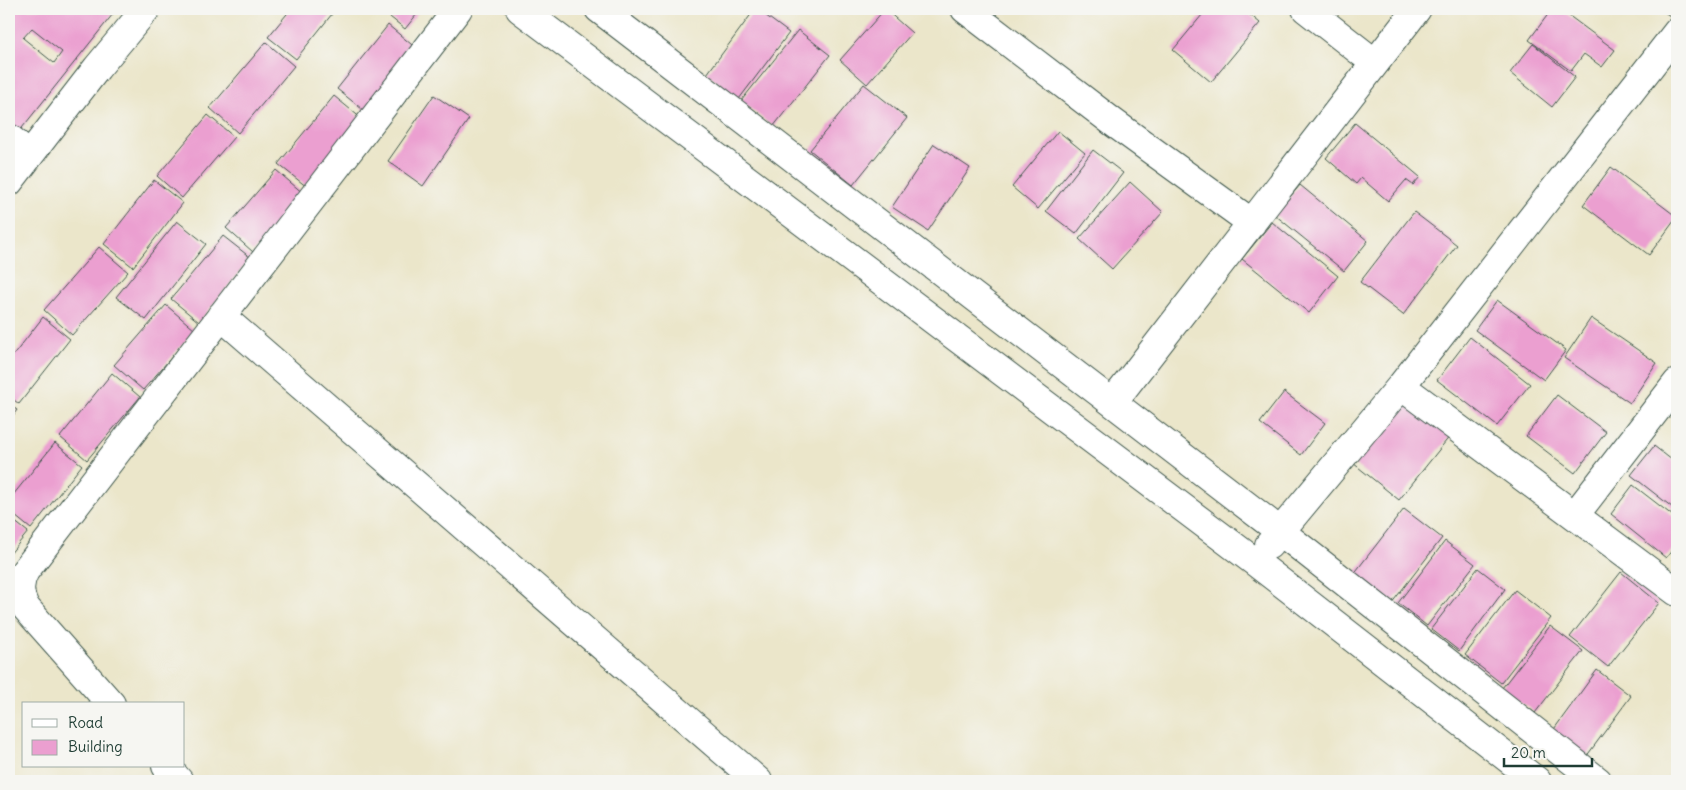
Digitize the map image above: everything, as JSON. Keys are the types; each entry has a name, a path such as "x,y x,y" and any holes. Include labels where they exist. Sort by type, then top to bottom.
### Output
{"street":[{"path":"9,182 97,68 146,9"},
{"path":"109,702 26,608 20,597 20,580 220,316 458,9"},
{"path":"520,9 1255,562 1537,781"},
{"path":"599,9 1113,402 1598,781"},
{"path":"965,9 1114,123 1252,223"},
{"path":"1306,9 1375,63"},
{"path":"1113,402 1417,9"},
{"path":"1255,562 1400,386 1677,32"},
{"path":"9,138 30,155"},
{"path":"220,316 758,781"},
{"path":"1575,515 1677,383"},
{"path":"1400,386 1677,592"},
{"path":"168,768 179,781"}],"building":[{"path":"9,9 106,9 113,14 18,133 9,125","holes":["32,28 62,52 54,63 23,38"]},
{"path":"291,9 336,9 296,59 268,37"},
{"path":"380,9 421,9 405,29"},
{"path":"755,9 789,33 739,99 707,74"},
{"path":"885,9 912,33 867,84 840,60"},
{"path":"1207,9 1243,9 1260,23 1211,82 1173,50"},
{"path":"1552,9 1560,9 1615,50 1602,67 1584,54 1571,71 1529,40"},
{"path":"1660,9 1675,9 1670,16"},
{"path":"388,25 417,49 367,113 337,89"},
{"path":"798,30 830,55 773,127 741,101"},
{"path":"266,42 294,66 238,133 210,108"},
{"path":"1533,44 1575,77 1552,107 1510,73"},
{"path":"864,84 907,118 853,185 810,150"},
{"path":"434,95 469,119 423,186 388,161"},
{"path":"334,96 362,119 307,187 278,164"},
{"path":"208,115 234,137 182,198 157,176"},
{"path":"1355,123 1420,177 1413,185 1406,180 1388,201 1361,178 1356,184 1326,158"},
{"path":"1058,131 1085,153 1038,209 1012,187"},
{"path":"934,144 970,168 928,231 892,207"},
{"path":"1093,150 1123,173 1076,234 1046,211"},
{"path":"1611,167 1677,217 1649,255 1583,205"},
{"path":"276,170 304,194 253,252 226,228"},
{"path":"154,180 183,203 133,267 104,244"},
{"path":"1130,182 1163,212 1112,269 1079,239"},
{"path":"1300,185 1368,241 1344,271 1275,215"},
{"path":"1414,212 1457,245 1403,315 1360,282"},
{"path":"177,221 206,244 146,320 116,297"},
{"path":"1272,222 1338,276 1309,313 1242,259"},
{"path":"223,236 251,258 199,322 171,299"},
{"path":"99,247 128,272 72,335 44,310"},
{"path":"1497,300 1566,350 1544,380 1475,330"},
{"path":"166,305 195,330 143,390 114,365"},
{"path":"43,317 70,339 19,404 9,396 9,361"},
{"path":"1591,318 1657,363 1630,403 1564,358"},
{"path":"1470,337 1530,384 1497,426 1437,380"},
{"path":"112,373 140,397 87,460 60,437"},
{"path":"1284,392 1325,423 1301,455 1260,423"},
{"path":"1557,395 1606,432 1575,473 1526,436"},
{"path":"1404,399 1450,436 1399,500 1353,463"},
{"path":"9,404 17,410 9,421"},
{"path":"55,443 82,465 31,529 9,511 9,500"},
{"path":"1654,446 1677,464 1677,511 1631,475"},
{"path":"1633,485 1677,519 1677,544 1666,558 1611,514"},
{"path":"1404,509 1442,538 1391,604 1353,575"},
{"path":"9,517 28,532 9,555"},
{"path":"1445,541 1475,564 1427,626 1398,603"},
{"path":"1478,568 1505,589 1459,651 1431,629"},
{"path":"1621,572 1659,603 1608,667 1570,637"},
{"path":"1515,590 1551,618 1501,683 1465,655"},
{"path":"1550,626 1583,651 1535,713 1502,688"},
{"path":"1597,670 1631,696 1583,761 1549,736"},
{"path":"1677,713 1677,725 1671,720"}]}
